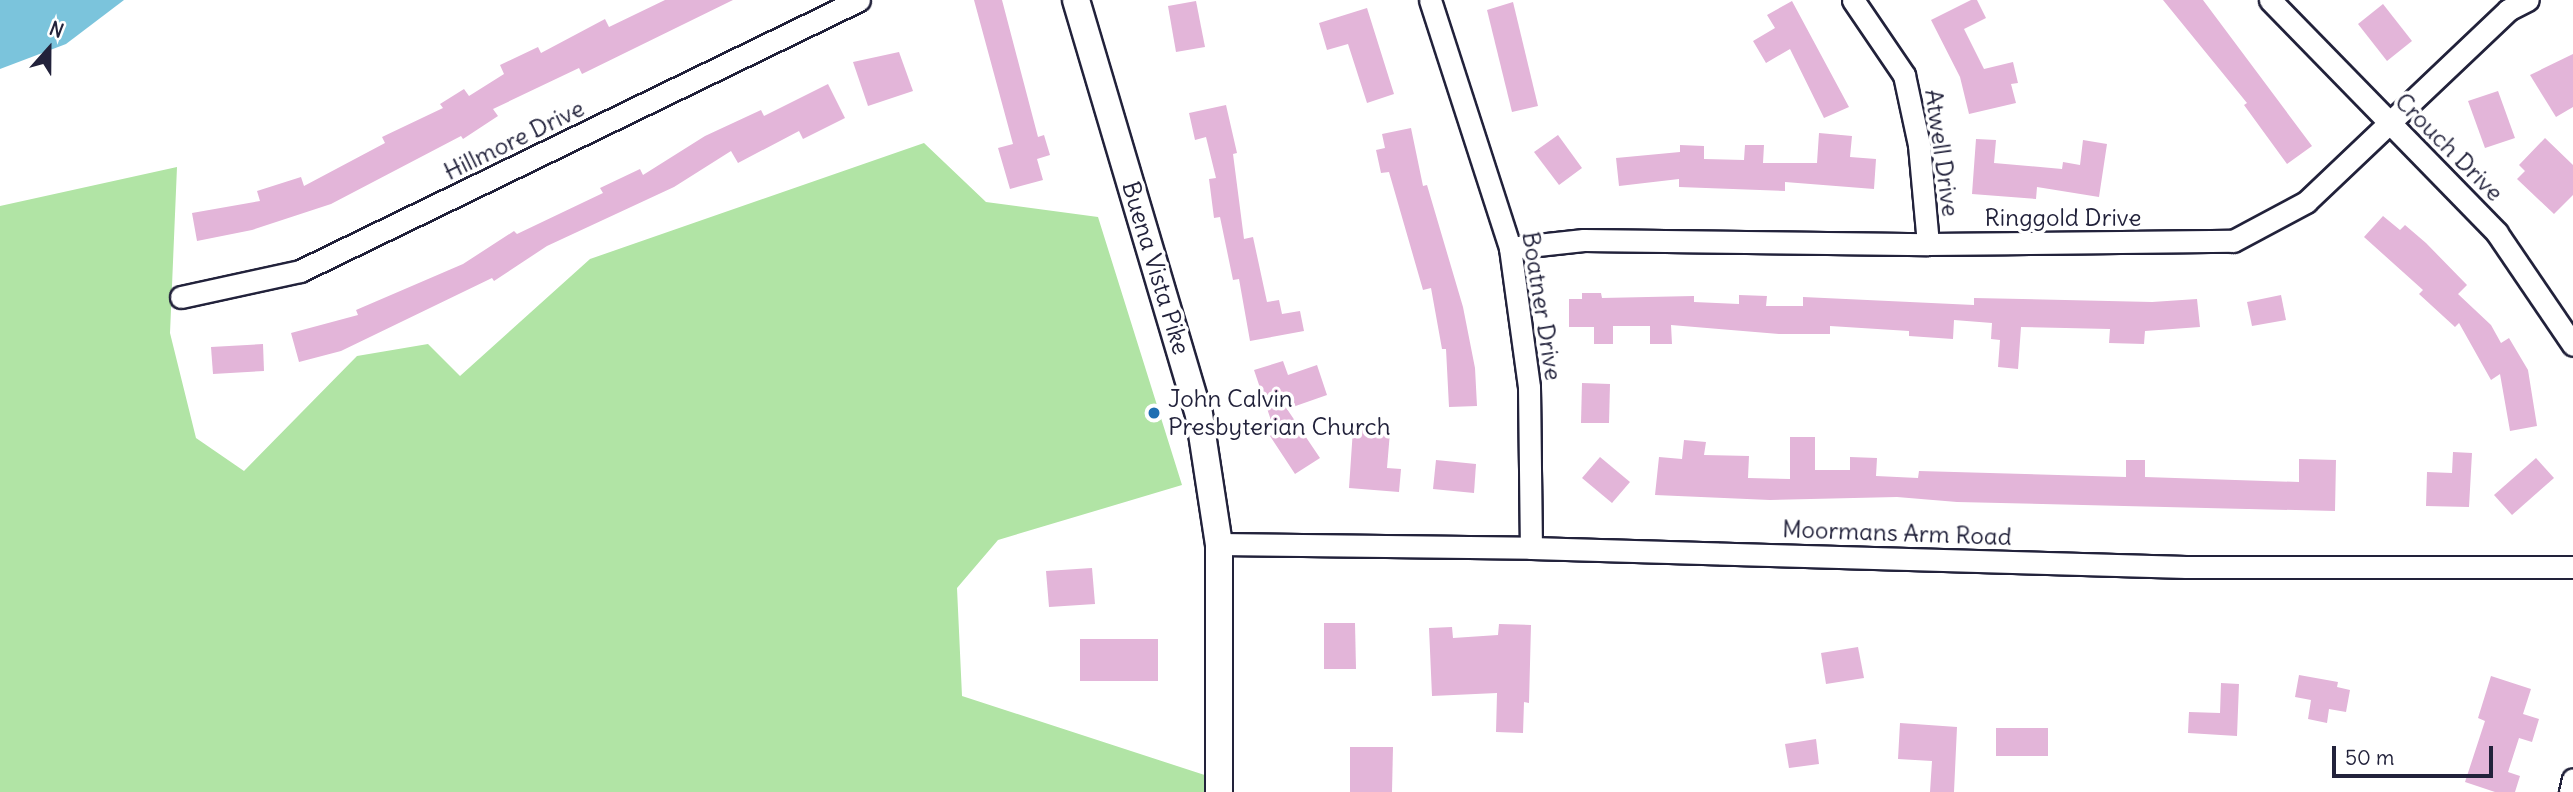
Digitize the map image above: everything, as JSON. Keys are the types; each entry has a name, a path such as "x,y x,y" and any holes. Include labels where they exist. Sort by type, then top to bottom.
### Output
{"main road":[{"name":"Buena Vista Pike","path":"1076,0 1199,414 1219,544 1219,792"}],"street":[{"name":"Hillmore Drive","path":"181,298 300,271 859,0"},
{"name":"Boatner Drive","path":"1430,0 1510,248 1530,387 1531,548"},
{"name":"Atwell Drive","path":"1853,0 1904,75 1919,145 1928,244"},
{"name":"Crouch Drive","path":"2270,0 2497,233 2572,337"},
{"name":"Ringgold Drive","path":"1510,248 1584,240 1928,244 2233,241 2306,202 2508,10 2528,0"},
{"name":"Moormans Arm Road","path":"1219,544 1531,548 2186,567 2573,568"},
{"path":"2570,792 2573,779"}],"green space":[{"path":"924,143 986,202 1098,217 1182,485 998,540 957,588 962,696 1220,780 1219,792 0,792 0,206 177,167 170,333 196,438 244,471 357,356 428,344 460,376 590,259"}],"water":[{"path":"0,0 124,0 66,44 0,69"}],"building":[{"path":"665,0 733,0 582,74 579,68 493,109 498,116 463,139 461,136 331,204 252,230 197,241 192,213 260,201 257,191 301,177 304,186 385,143 382,137 443,108 440,104 464,89 469,96 504,74 500,65 538,47 541,53 605,19 609,27"},
{"path":"974,0 1002,0 1038,137 1044,135 1050,155 1037,159 1043,180 1010,189 998,148 1013,144"},
{"path":"1971,0 1977,0 1986,18 1964,29 1984,69 2013,62 2018,83 2011,84 2016,103 1969,114 1960,77 1931,20"},
{"path":"2163,0 2203,0 2312,146 2287,164 2244,105 2247,103"},
{"path":"1196,1 1205,47 1176,52 1168,6"},
{"path":"1792,1 1849,107 1824,118 1790,49 1766,63 1753,41 1775,28 1767,15"},
{"path":"1513,2 1538,106 1512,112 1487,10"},
{"path":"2383,4 2412,41 2387,61 2358,24"},
{"path":"1367,8 1394,94 1367,103 1348,44 1327,50 1319,23"},
{"path":"899,52 913,91 868,106 853,62"},
{"path":"2573,54 2573,107 2556,117 2530,75"},
{"path":"828,84 845,118 803,139 799,131 738,163 731,151 674,187 547,246 494,281 492,278 341,351 299,362 291,333 358,315 356,310 463,264 514,231 517,234 603,193 600,188 640,169 643,175 705,136 761,110 764,116"},
{"path":"2498,91 2515,138 2485,148 2468,101"},
{"path":"1226,105 1237,153 1233,154 1244,239 1253,237 1267,302 1279,300 1282,314 1300,311 1304,331 1250,341 1239,279 1233,280 1220,217 1214,218 1209,179 1216,178 1206,137 1195,140 1189,113"},
{"path":"1411,128 1423,186 1427,185 1463,307 1475,368 1477,406 1449,407 1446,349 1442,349 1431,288 1423,290 1389,172 1381,173 1376,150 1385,148 1382,134"},
{"path":"1819,133 1852,136 1850,157 1876,159 1874,189 1785,182 1785,191 1679,187 1679,179 1619,186 1616,158 1680,152 1680,145 1704,146 1704,159 1744,160 1745,145 1764,145 1763,163 1817,163"},
{"path":"1558,135 1582,168 1559,185 1534,152"},
{"path":"2545,138 2573,165 2573,195 2554,214 2517,179 2525,171 2519,165"},
{"path":"1976,139 1996,140 1994,163 2062,169 2063,162 2080,165 2083,140 2107,144 2099,197 2037,187 2036,199 1972,194"},
{"path":"2383,216 2400,230 2405,225 2426,243 2467,285 2458,294 2491,325 2501,343 2509,338 2528,370 2537,426 2510,431 2500,374 2491,380 2459,323 2455,327 2419,294 2423,290 2364,237"},
{"path":"1582,293 1601,293 1602,298 1694,296 1694,302 1739,304 1739,295 1767,296 1766,306 1803,306 1803,297 1974,305 1974,298 2152,302 2197,299 2200,327 2145,331 2144,344 2109,343 2110,329 2021,327 2018,369 1998,367 2000,340 1991,339 1992,323 1954,320 1953,339 1909,336 1909,331 1830,326 1830,334 1779,334 1671,325 1672,344 1650,344 1650,326 1613,326 1613,344 1594,344 1594,327 1569,327 1569,299 1582,299"},
{"path":"2281,295 2286,320 2252,326 2247,302"},
{"path":"263,344 264,371 213,374 211,347"},
{"path":"1283,361 1288,375 1317,365 1327,395 1287,409 1320,458 1295,474 1270,436 1275,432 1254,370"},
{"path":"1582,383 1610,384 1609,423 1581,423"},
{"path":"1353,429 1390,432 1387,468 1401,469 1399,492 1349,488"},
{"path":"1790,437 1815,437 1815,470 1850,470 1850,457 1877,458 1876,476 1918,478 1919,471 2126,477 2126,460 2145,460 2145,477 2299,482 2299,459 2336,460 2335,511 1957,502 1897,497 1770,500 1655,495 1659,457 1682,459 1684,440 1706,442 1704,455 1749,456 1748,478 1790,479"},
{"path":"2453,452 2472,453 2469,507 2426,506 2427,472 2452,473"},
{"path":"1600,457 1630,482 1612,503 1582,478"},
{"path":"2536,458 2554,478 2512,515 2494,495"},
{"path":"1436,460 1476,464 1474,493 1433,489"},
{"path":"1092,568 1095,604 1049,607 1046,571"},
{"path":"1324,623 1355,623 1356,669 1324,669"},
{"path":"1499,624 1531,625 1529,703 1524,702 1523,733 1496,732 1497,693 1432,696 1429,628 1452,627 1453,638 1498,635"},
{"path":"1080,639 1158,639 1158,681 1080,681"},
{"path":"1858,647 1864,678 1826,684 1821,653"},
{"path":"2299,675 2338,682 2337,687 2350,690 2346,712 2329,709 2327,723 2308,719 2311,700 2295,697"},
{"path":"2491,676 2531,689 2523,714 2539,719 2532,742 2519,738 2508,772 2520,776 2515,792 2495,792 2465,782 2485,721 2478,718"},
{"path":"2221,683 2239,684 2237,736 2188,733 2189,712 2220,713"},
{"path":"1900,723 1957,727 1954,792 1930,792 1932,761 1898,759"},
{"path":"1996,728 2048,728 2048,756 1996,756"},
{"path":"1816,739 1819,764 1789,768 1785,744"},
{"path":"1350,747 1393,747 1392,792 1350,792"}],"place":[{"name":"John Calvin Presbyterian Church","path":"1154,413"}]}
